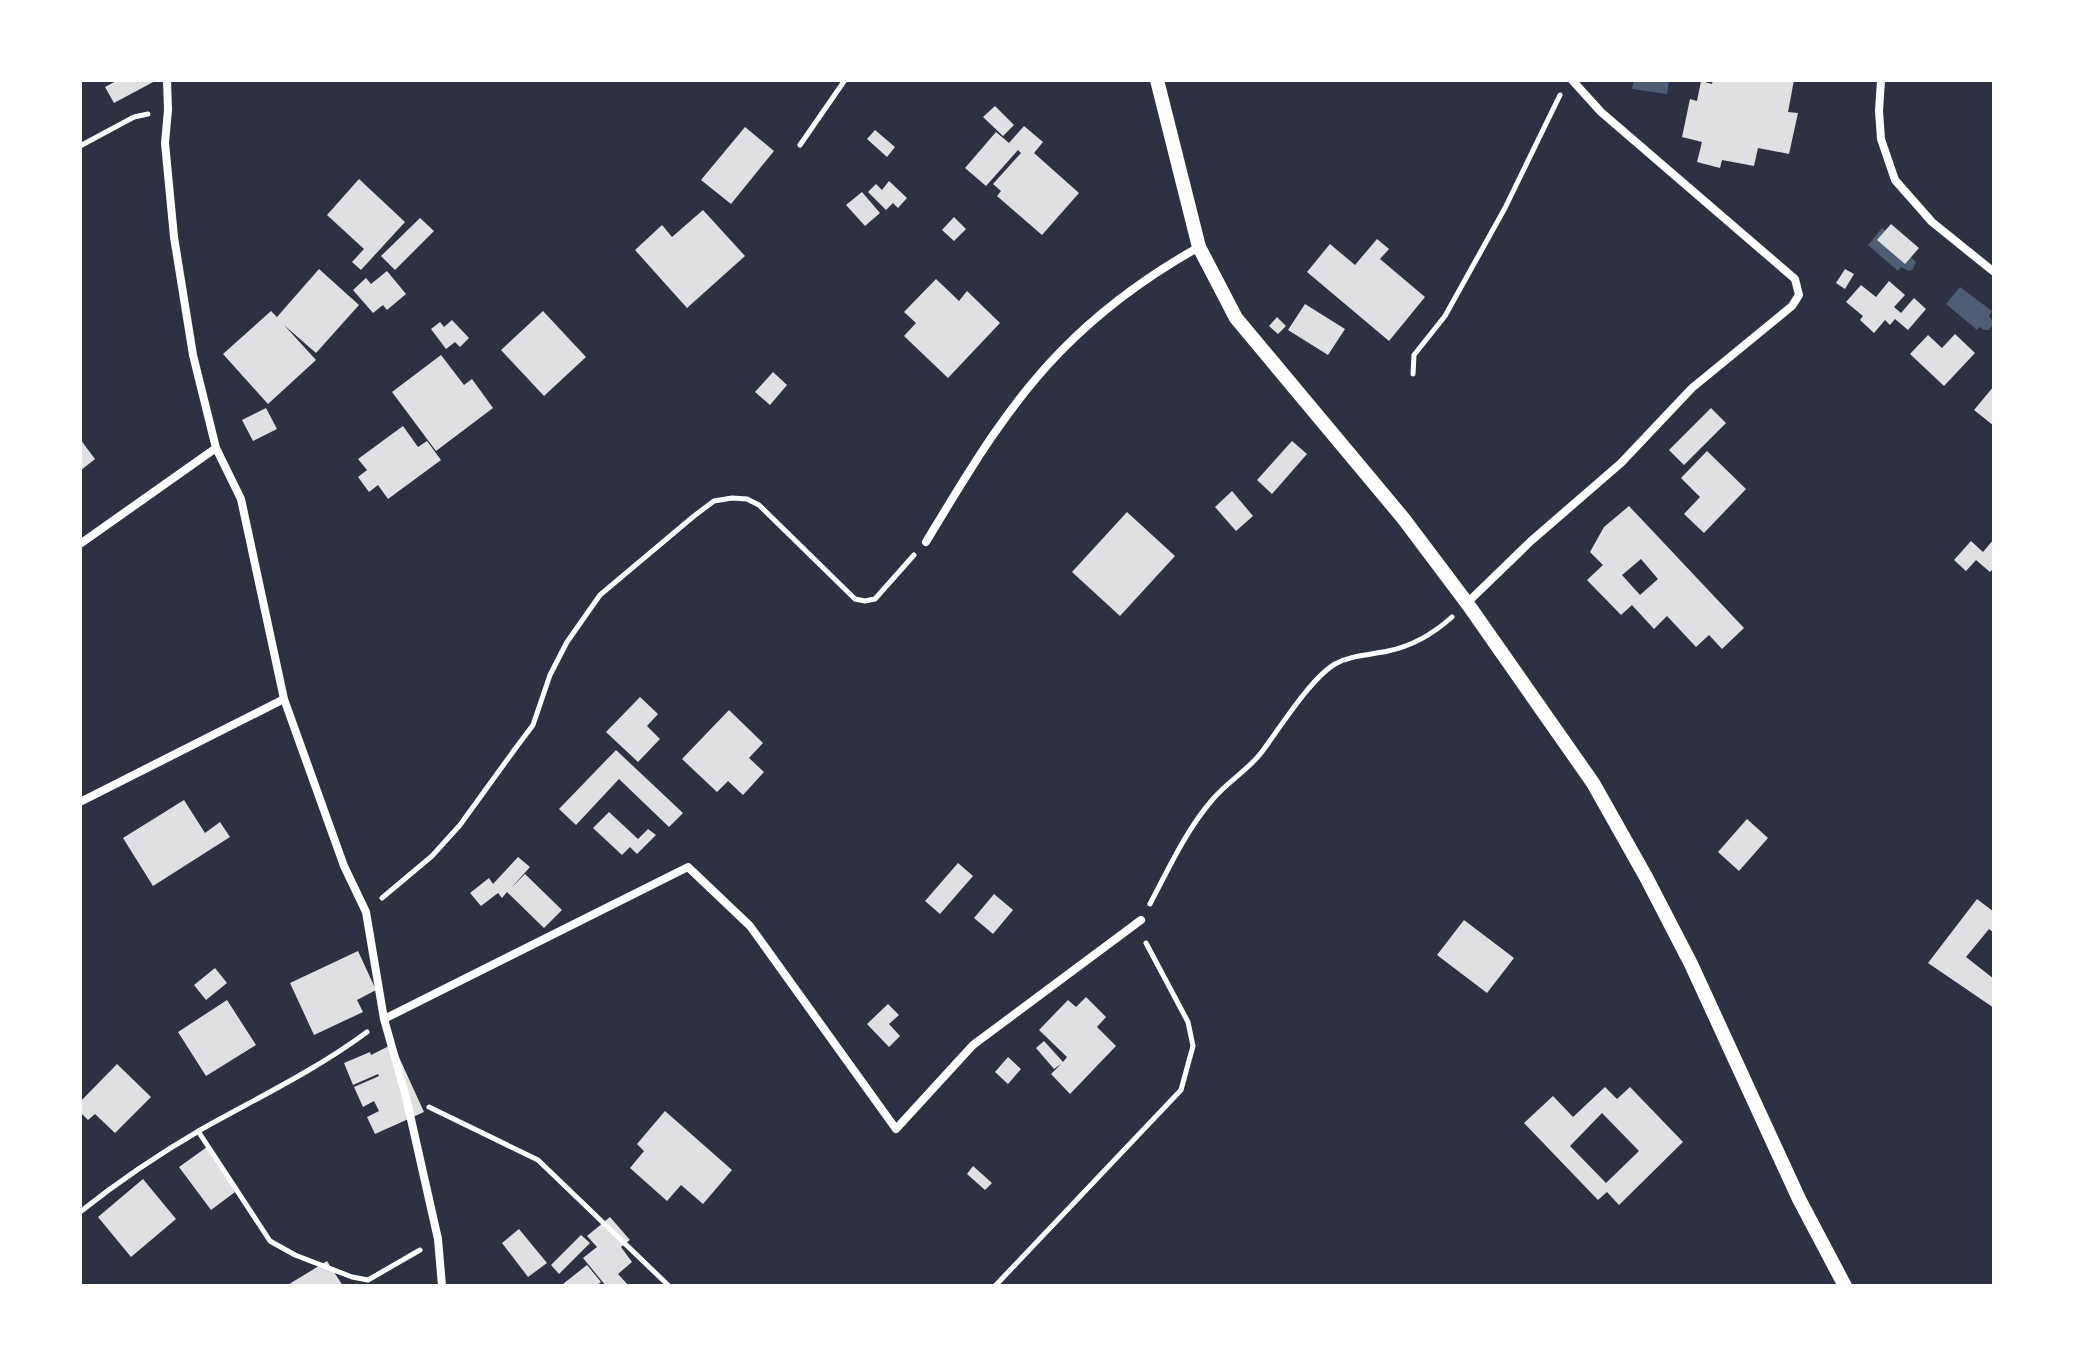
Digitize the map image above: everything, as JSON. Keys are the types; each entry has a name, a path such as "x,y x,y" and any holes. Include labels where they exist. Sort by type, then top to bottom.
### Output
{"street":[{"path":"167,80 165,143 174,237 193,355 216,448 241,499 284,699 344,866 366,912 384,1019 406,1097 438,1239 442,1286"},
{"path":"1157,80 1199,247 1236,318 1373,480 1467,603 1593,783 1691,964 1799,1199 1845,1286"},
{"path":"1467,603 1531,541 1621,463 1692,388 1792,306 1799,295 1795,279 1601,112 1572,80"},
{"path":"1881,80 1881,139 1895,180 1932,222 1994,272"},
{"path":"926,542 971,469 1014,408 1061,352 1122,297 1199,247"},
{"path":"80,544 216,448"},
{"path":"80,802 284,699"},
{"path":"384,1019 688,867 750,926 896,1129 973,1045 1141,920"}],"path":[{"path":"800,145 845,80"},
{"path":"1413,374 1414,355 1445,316 1505,208 1560,94"},
{"path":"80,146 134,117 168,110"},
{"path":"366,912 432,856 460,825 533,725 550,675 567,642 600,595 714,501 747,499 759,505 855,599 865,601 875,599 926,542"},
{"path":"995,1286 1181,1090 1193,1046 1188,1022 1147,945 1141,920 1187,835 1213,799 1258,757 1320,674 1354,656 1391,651 1416,642 1435,632 1467,603"},
{"path":"80,1212 126,1176 198,1131 343,1049 384,1019"},
{"path":"406,1097 538,1160 669,1286"},
{"path":"198,1131 270,1241 295,1255 368,1280 438,1239"}],"water":[{"path":"1634,80 1669,80 1667,94 1632,89"},
{"path":"1882,228 1913,252 1910,256 1916,262 1913,269 1909,271 1901,267 1898,271 1868,245"},
{"path":"1960,287 1992,311 1989,316 1994,323 1989,330 1979,327 1977,330 1946,304"}],"building":[{"path":"118,80 157,80 114,103 105,87"},
{"path":"1713,80 1794,80 1788,112 1798,113 1789,154 1758,148 1754,166 1722,160 1720,168 1697,162 1702,142 1682,137 1690,99 1697,101 1701,81 1712,84"},
{"path":"995,106 1014,125 1003,136 983,117"},
{"path":"1024,126 1043,142 1034,153 1079,193 1042,235 997,196 1001,191 993,184 1021,153 1018,150 986,186 965,168 996,132 1009,143"},
{"path":"745,127 774,151 731,204 701,180"},
{"path":"875,130 895,147 887,157 867,139"},
{"path":"359,179 405,222 361,270 352,262 364,249 327,215"},
{"path":"889,181 907,198 898,208 893,203 886,210 868,192 876,184 882,190"},
{"path":"862,192 880,213 865,226 846,205"},
{"path":"703,210 745,256 687,308 635,250 662,225 672,237"},
{"path":"954,217 966,229 954,241 942,230"},
{"path":"420,218 434,231 395,270 381,256"},
{"path":"1891,224 1919,248 1905,264 1877,240"},
{"path":"1377,239 1389,249 1380,259 1425,297 1389,341 1307,272 1330,244 1355,265"},
{"path":"319,269 359,305 316,353 284,325 316,360 268,404 223,354 271,311 277,317"},
{"path":"1845,269 1854,274 1845,289 1836,283"},
{"path":"387,271 406,294 387,310 383,305 373,313 353,290 366,278 371,284"},
{"path":"936,279 959,301 967,291 1000,323 948,378 904,336 916,323 904,312"},
{"path":"1889,281 1905,295 1894,307 1901,313 1914,298 1926,309 1908,330 1895,319 1890,325 1885,320 1874,333 1860,320 1863,316 1846,302 1861,285 1876,297"},
{"path":"1305,304 1345,329 1328,355 1288,330"},
{"path":"543,311 586,357 544,396 501,350"},
{"path":"1277,317 1286,326 1278,334 1269,326"},
{"path":"452,320 469,338 460,347 455,342 446,349 431,329 440,322 444,327"},
{"path":"1955,334 1975,353 1944,386 1910,354 1928,335 1942,348"},
{"path":"441,355 464,385 472,379 493,408 436,451 392,392"},
{"path":"773,372 787,385 770,405 755,392"},
{"path":"1994,386 1994,426 1974,410"},
{"path":"266,408 277,429 253,441 242,420"},
{"path":"1711,408 1726,423 1684,465 1669,450"},
{"path":"403,426 418,447 427,441 441,460 388,499 378,485 369,492 358,477 367,470 358,459"},
{"path":"80,439 95,459 80,471"},
{"path":"1292,441 1307,454 1272,494 1257,480"},
{"path":"1707,451 1746,489 1704,533 1684,514 1700,497 1681,478"},
{"path":"1232,491 1253,516 1236,531 1215,507"},
{"path":"1629,506 1744,628 1722,649 1709,635 1696,647 1667,616 1654,629 1632,605 1621,615 1587,580 1603,565 1590,552 1604,527","holes":["1641,559 1658,579 1640,595 1622,575"]},
{"path":"1127,512 1175,556 1120,616 1072,572"},
{"path":"1994,539 1994,568 1990,572 1976,560 1966,571 1954,560 1971,541 1983,552"},
{"path":"640,697 658,714 647,726 660,739 638,762 606,732"},
{"path":"729,710 763,743 749,758 764,772 743,795 728,781 717,792 682,759"},
{"path":"616,750 683,813 669,827 619,779 576,825 559,809"},
{"path":"184,800 205,833 220,822 230,837 153,886 123,838"},
{"path":"609,812 638,839 648,829 656,835 637,854 630,847 622,855 593,828"},
{"path":"1747,819 1768,838 1739,871 1718,852"},
{"path":"518,857 530,867 511,888 525,874 562,910 544,928 507,892 502,898 498,893 481,906 470,893 489,878 493,884"},
{"path":"958,863 973,876 940,914 925,901"},
{"path":"994,894 1013,910 993,934 974,918"},
{"path":"1977,899 1994,912 1994,933 1989,929 1966,957 1994,979 1994,1008 1928,963"},
{"path":"1464,920 1514,958 1487,993 1437,955"},
{"path":"358,951 376,990 357,1000 363,1012 314,1035 290,983"},
{"path":"215,968 227,983 206,1000 194,985"},
{"path":"1086,997 1106,1017 1097,1027 1116,1046 1070,1094 1051,1074 1061,1064 1054,1069 1036,1048 1044,1041 1063,1062 1067,1057 1039,1030 1068,1000 1076,1007"},
{"path":"227,1000 256,1045 206,1076 178,1032"},
{"path":"888,1004 899,1015 889,1024 900,1036 889,1047 867,1024"},
{"path":"393,1044 424,1112 375,1134 367,1117 379,1111 374,1101 363,1107 354,1087 379,1076 353,1085 344,1063"},
{"path":"1008,1057 1021,1069 1008,1084 995,1072"},
{"path":"117,1064 151,1097 115,1133 95,1114 88,1120 80,1112 80,1102"},
{"path":"1605,1087 1617,1099 1630,1087 1683,1142 1619,1205 1607,1192 1598,1200 1524,1123 1553,1096 1573,1117","holes":["1602,1113 1639,1151 1606,1183 1570,1146"]},
{"path":"665,1111 732,1170 703,1204 681,1185 667,1201 630,1168 644,1151 637,1144"},
{"path":"207,1147 239,1189 211,1210 179,1167"},
{"path":"973,1166 992,1183 985,1190 967,1174"},
{"path":"143,1179 176,1219 131,1257 98,1217"},
{"path":"610,1217 630,1240 621,1247 632,1262 618,1274 629,1286 606,1286 583,1258 597,1247 587,1236"},
{"path":"519,1229 547,1263 528,1277 502,1243"},
{"path":"581,1235 590,1243 559,1274 551,1265"},
{"path":"327,1261 343,1286 286,1286"},
{"path":"587,1265 601,1282 596,1286 563,1284"}]}
